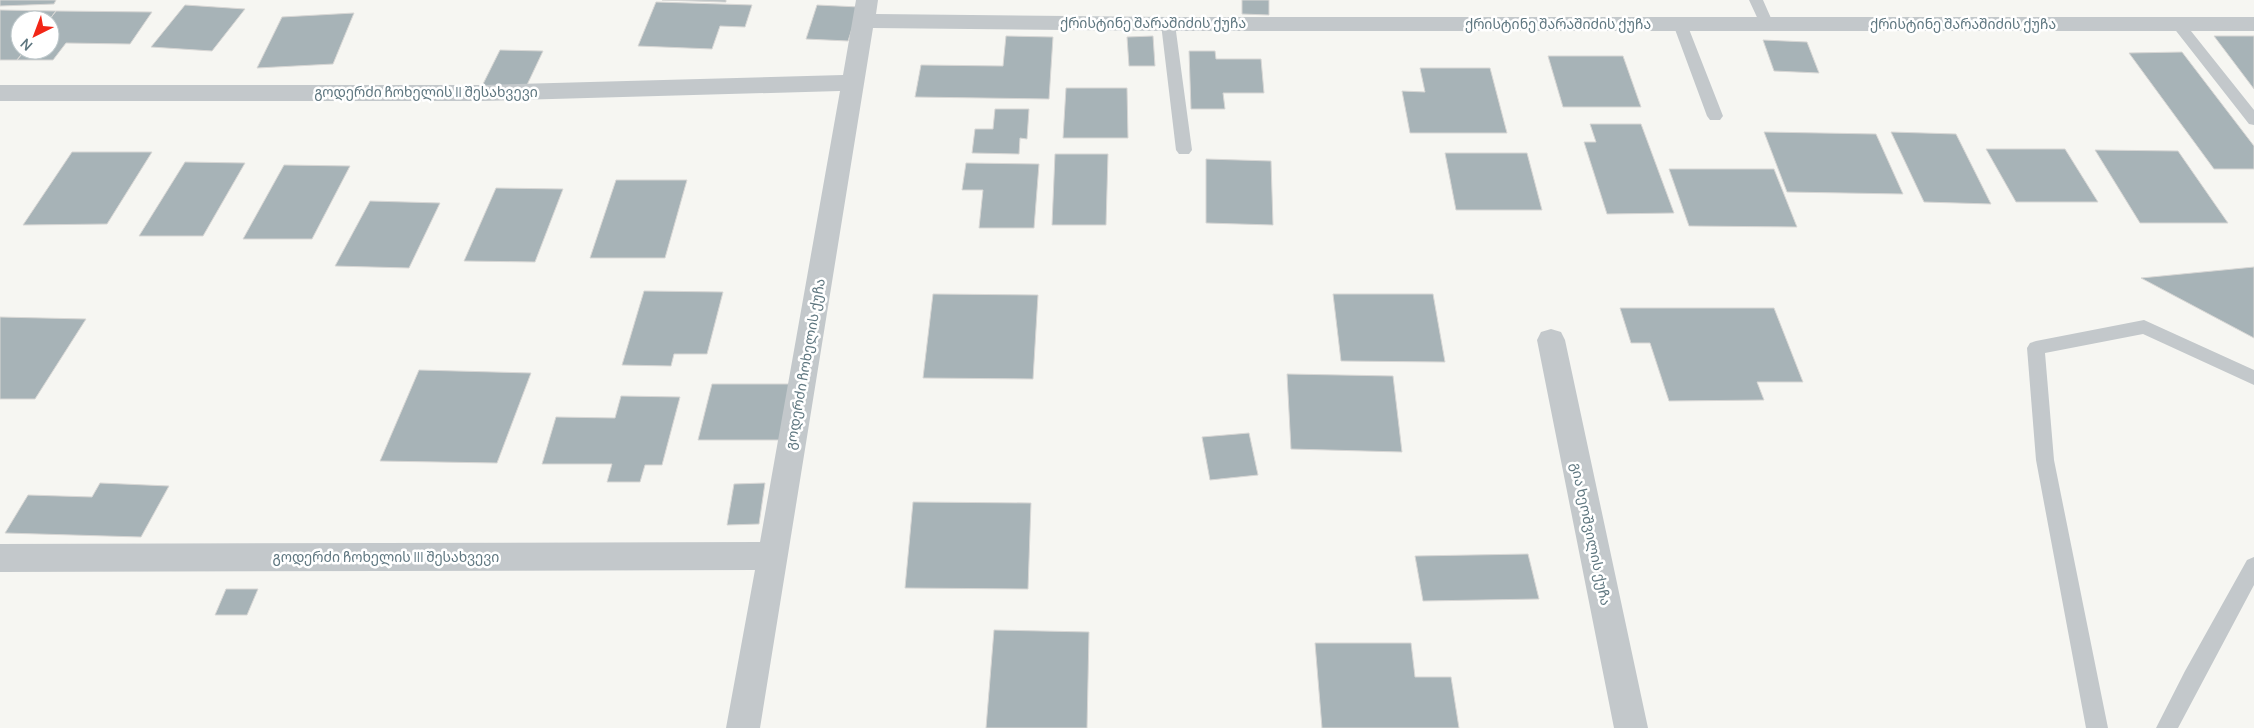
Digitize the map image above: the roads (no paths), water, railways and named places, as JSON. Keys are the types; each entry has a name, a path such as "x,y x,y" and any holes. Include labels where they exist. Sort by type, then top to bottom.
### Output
{"street":[{"name":"ქრისტინე შარაშიძის ქუჩა","path":"865,11 1168,24 2254,24"},
{"name":"გოდერძი ჩოხელის ქუჩა","path":"743,728 865,11"},
{"name":"გოდერძი ჩოხელის II შესახვევი","path":"0,93 482,93 852,83"},
{"name":"გია ხეოშვილის ქუჩა","path":"1551,340 1631,728"},
{"name":"გოდერძი ჩოხელის III შესახვევი","path":"0,558 772,556"}],"lane":[{"path":"1756,0 1767,25"},
{"path":"1168,24 1184,150"},
{"path":"1680,24 1715,116"},
{"path":"2178,24 2254,120"},
{"path":"2098,728 2045,460 2036,348 2144,327 2254,378"},
{"path":"2167,728 2192,678 2254,566"}]}
